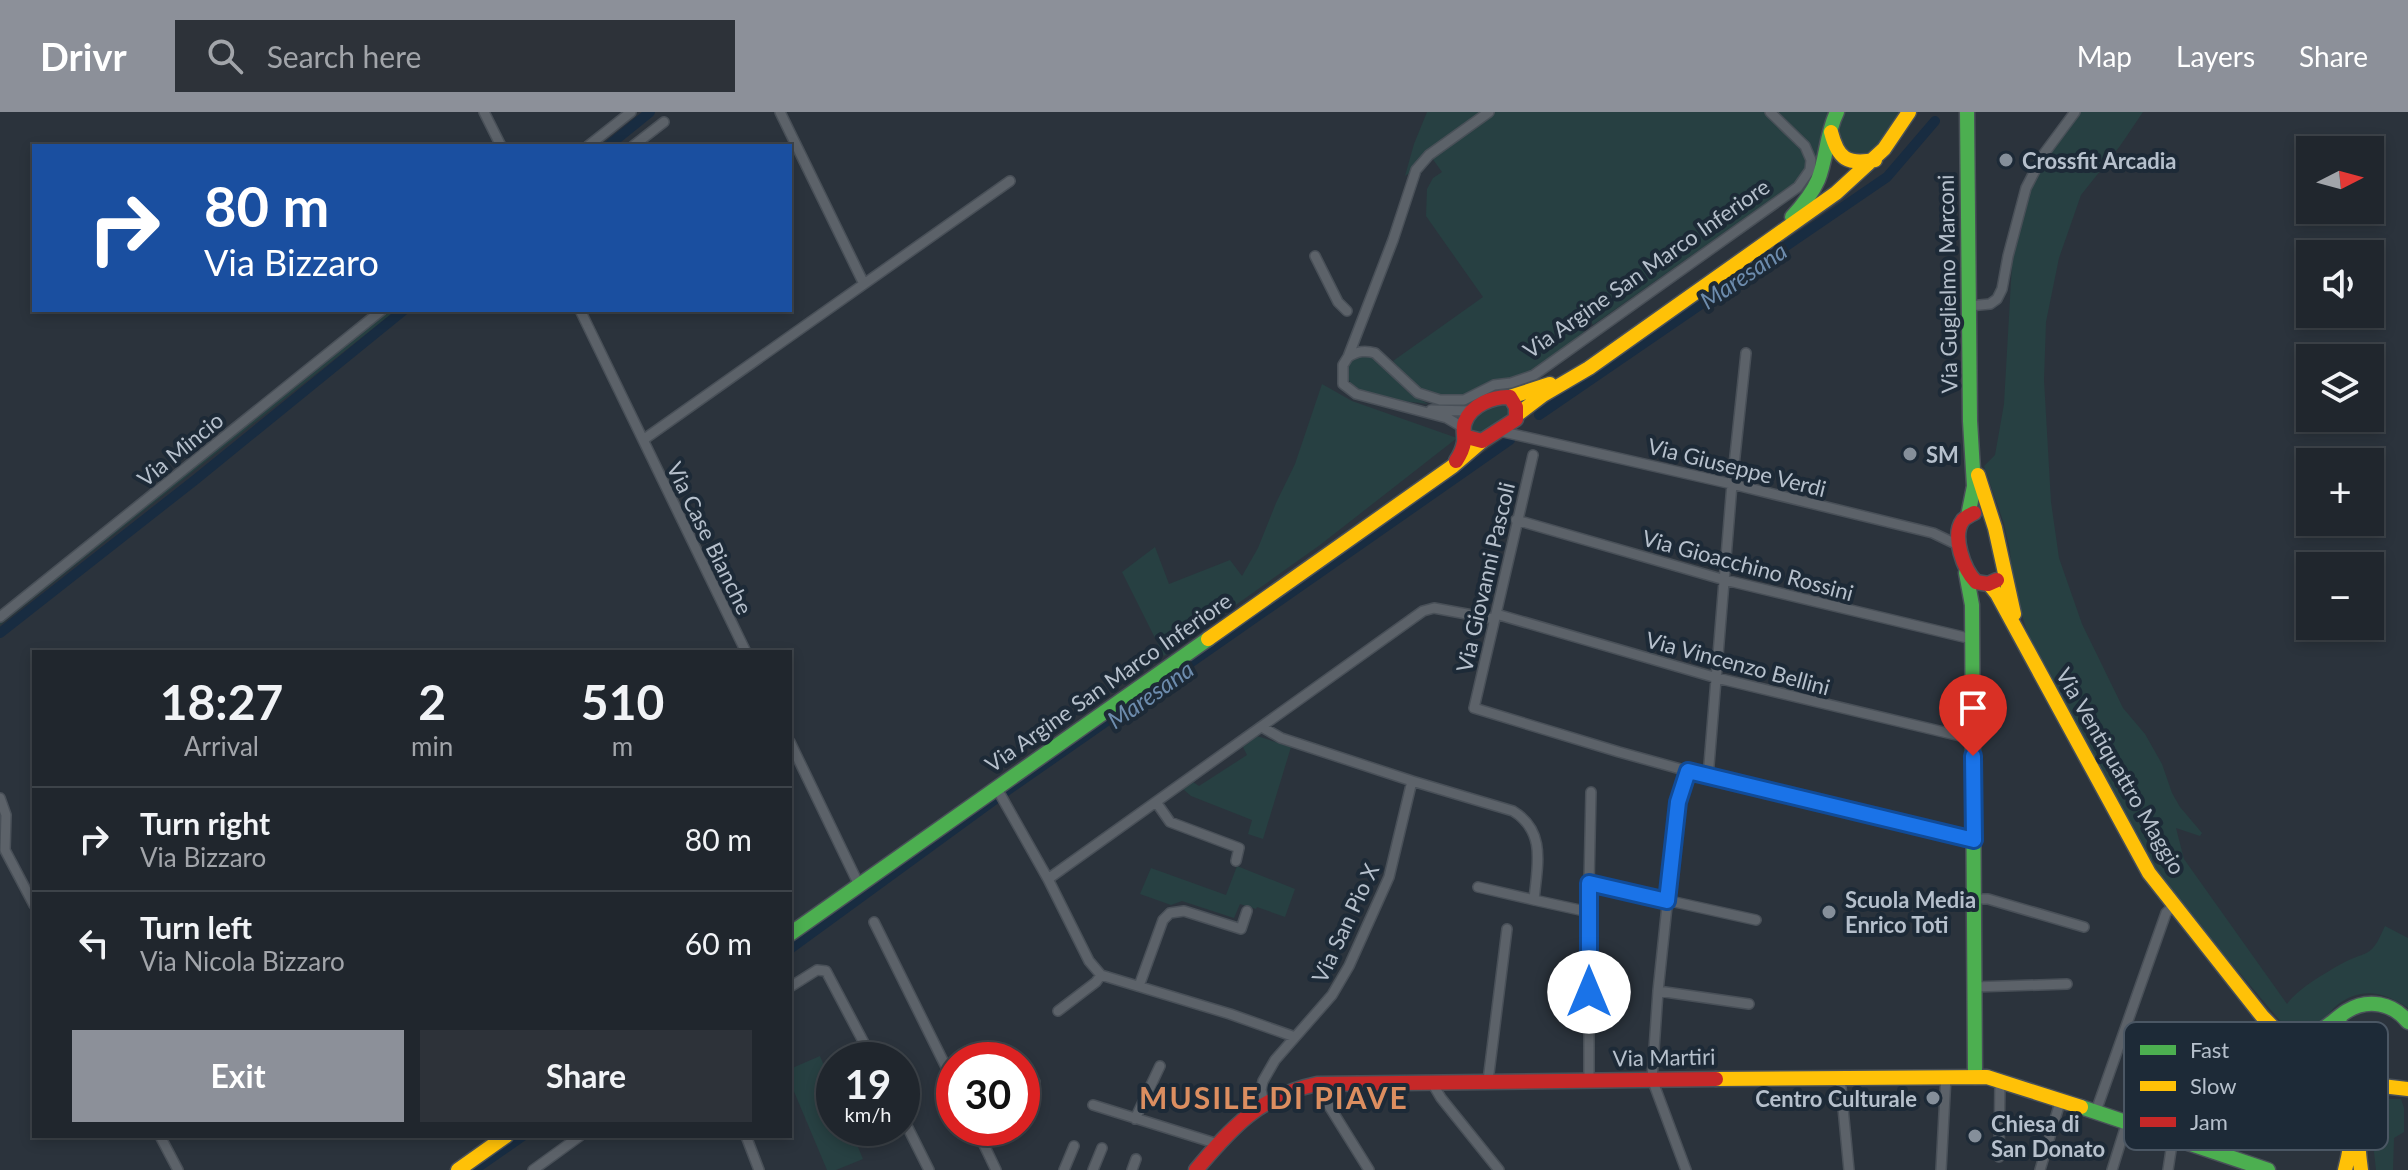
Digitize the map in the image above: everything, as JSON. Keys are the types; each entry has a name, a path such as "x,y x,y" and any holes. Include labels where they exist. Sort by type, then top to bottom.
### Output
{"street":[{"path":"484,112 500,144"},
{"path":"591,144 631,112"},
{"path":"780,112 864,284"},
{"name":"Via Argine San Marco Inferiore","path":"1482,441 1447,418 1356,394 1343,384 1342,379 1343,365 1373,293 1419,164 1489,112"},
{"name":"Via Argine San Marco Inferiore","path":"1348,357 1367,351 1384,359 1418,393 1440,400 1464,400 1494,385 1534,375 1806,179 1810,170 1808,151 1770,112"},
{"path":"1779,232 1812,192 1819,178 1830,128 1837,112"},
{"path":"1899,132 1909,112"},
{"path":"1899,132 1920,112"},
{"path":"1955,112 1961,127 1967,165"},
{"name":"Via Guglielmo Marconi","path":"1966,573 1958,534 1974,491 1967,112"},
{"path":"1969,306 1990,304 1997,299 2026,188 2043,155 2075,112"},
{"path":"636,144 664,122"},
{"path":"1830,128 1835,149 1845,160 1858,163 1875,160"},
{"name":"Via Argine San Marco Inferiore","path":"792,933 1453,466 1517,417 1530,403 1577,375 1842,188 1875,160 1899,132"},
{"path":"643,440 1010,181"},
{"path":"1315,256 1338,302 1347,311"},
{"name":"Via Mincio","path":"0,617 380,312"},
{"name":"Via Case Bianche","path":"581,312 745,650"},
{"path":"1708,777 1746,353"},
{"name":"Via Argine San Marco Inferiore","path":"1417,409 1471,411 1497,397 1510,397 1577,375"},
{"path":"1510,397 1516,405 1523,432 1534,437"},
{"name":"Via Argine San Marco Inferiore","path":"1453,466 1463,450 1467,418 1471,411"},
{"name":"Via Giuseppe Verdi","path":"1499,431 1933,533 1960,546"},
{"name":"Via Giovanni Pascoli","path":"1533,455 1474,708 1688,771"},
{"name":"Via Guglielmo Marconi","path":"1972,456 1993,521 2004,570"},
{"path":"1933,533 1981,513 1993,521"},
{"name":"Via Gioacchino Rossini","path":"1516,520 1725,580 1972,639"},
{"path":"1972,605 1976,592 1999,578 2004,570"},
{"name":"Via Ventiquattro Maggio","path":"2004,570 2020,637"},
{"path":"1966,573 1975,581 1987,584"},
{"path":"1966,573 1972,605 1975,1077"},
{"name":"Via Ventiquattro Maggio","path":"1987,584 1997,594 2149,873 2268,1022"},
{"name":"Via Vincenzo Bellini","path":"1048,879 1430,608 1495,616 1717,678 1973,739"},
{"path":"1262,727 1281,738 1513,811 1526,819 1533,830 1538,856 1534,900"},
{"path":"792,746 859,885"},
{"path":"1686,1170 1652,1079 1678,802 1688,771 1974,840"},
{"name":"Via San Pio X","path":"1270,1099 1261,1090 1263,1081 1275,1060 1332,995 1389,877 1412,781"},
{"path":"997,789 1048,879 1089,961 1101,975 1295,1037"},
{"path":"1589,1080 1591,792"},
{"path":"0,798 6,815 5,850 32,901"},
{"path":"1156,802 1170,822 1239,848 1236,861"},
{"path":"1589,883 1756,920"},
{"path":"1478,887 1589,912"},
{"path":"1974,899 1988,899 2084,927"},
{"path":"2127,1022 2166,913 2174,905"},
{"path":"1139,986 1163,920 1170,913 1184,911 1241,929 1247,911"},
{"path":"874,922 936,1047"},
{"path":"1488,1081 1507,929"},
{"path":"792,986 817,970 826,971 863,1042"},
{"path":"1058,1011 1101,975"},
{"path":"1974,987 2067,984"},
{"path":"1658,991 1749,1004"},
{"path":"2333,1022 2356,1007 2377,1004 2391,1007 2407,1017"},
{"path":"2339,1022 2342,1016"},
{"path":"2096,1111 2124,1032"},
{"path":"1135,1119 1160,1066"},
{"path":"1941,1170 1946,1076"},
{"path":"1840,1077 1849,1170"},
{"name":"Via Martiri","path":"1196,1170 1247,1114 1299,1086 1325,1084 1975,1077 2000,1080 2124,1121"},
{"path":"1999,1157 2000,1080"},
{"path":"1438,1081 1441,1098 1499,1170"},
{"path":"1325,1084 1321,1093 1369,1170"},
{"path":"2040,1170 2061,1099"},
{"path":"1093,1105 1218,1144"},
{"path":"2112,1170 2124,1132"},
{"path":"161,1138 178,1170"},
{"path":"458,1170 503,1138"},
{"path":"533,1170 577,1138"},
{"path":"747,1138 759,1170"},
{"path":"917,1146 929,1170"},
{"path":"985,1146 996,1170"},
{"path":"1064,1170 1074,1146"},
{"path":"1093,1170 1102,1148"},
{"path":"2168,1170 2171,1150"},
{"name":"Via Martiri","path":"2210,1150 2268,1170"},
{"path":"2345,1170 2350,1150"},
{"path":"2360,1150 2361,1170"},
{"path":"1132,1170 1136,1159"}],"green space":[{"path":"1427,112 1829,112 1814,172 1804,169 1797,181 1593,325 1588,318 1580,323 1584,332 1532,372 1490,383 1465,397 1427,393 1418,388 1393,361 1483,297 1426,216 1427,189 1433,178 1442,172 1432,158 1405,176"},
{"path":"1843,112 1903,112 1881,145 1871,153 1855,156 1838,143 1837,127"},
{"path":"2071,112 2143,112 2081,195 2059,258 2046,322 2044,380 2051,502 2059,558 2082,624 2123,708 2145,734 2180,807 2202,833 2200,836 2176,828 2184,859 2287,1004 2315,980 2370,951 2385,926 2408,938 2408,1008 2381,995 2363,994 2345,1000 2320,1022 2281,1022 2178,900 2142,851 2027,632 2012,581 2004,524 1984,466 1995,455 2004,404 2013,246 2034,166"},
{"path":"385,312 393,312 0,625 0,619"},
{"path":"1362,355 1373,357 1408,392 1428,404 1379,397 1356,388 1349,380 1347,368 1351,360"},
{"path":"1322,384 1352,401 1457,438 1320,545 1164,656 1122,572 1155,547 1169,584 1230,560 1242,576 1258,548 1295,464"},
{"path":"1500,402 1510,405 1511,414 1482,435 1470,432 1470,421"},
{"path":"1257,736 1291,747 1263,839 1248,834 1252,820 1191,796 1183,789 1193,782 1199,786 1247,755 1243,747"},
{"path":"1237,866 1295,889 1285,917 1240,904 1234,918 1182,901 1171,905 1140,894 1151,868 1226,895"},
{"path":"816,1058 816,1144 792,1087 792,1068"},
{"path":"2388,1099 2401,1099 2404,1132 2394,1138 2393,1170 2376,1170 2374,1150 2388,1150"},
{"path":"817,1146 858,1146 863,1159 836,1170 827,1170"}],"waterway":[{"path":"610,144 650,112"},
{"name":"Maresana","path":"1539,415 1887,177 1935,121"},
{"path":"0,633 402,312"},
{"name":"Maresana","path":"792,948 1008,790 1510,440"},
{"name":"Maresana","path":"474,1170 520,1138"}],"traffic: fast":[{"path":"1792,217 1818,180 1837,112"},
{"path":"1967,112 1970,421 1974,486 1968,516"},
{"path":"1966,573 1972,605 1975,1077"},
{"path":"792,933 1208,639"},
{"path":"2333,1022 2355,1007 2372,1004 2395,1010 2408,1022"},
{"path":"2339,1022 2340,1018"},
{"path":"2081,1107 2124,1121"},
{"path":"2209,1150 2268,1170"}],"traffic: slow":[{"path":"1518,414 1589,368 1836,193 1884,149 1909,112"},
{"path":"1831,132 1845,158 1857,162 1875,160"},
{"path":"1510,397 1550,384"},
{"path":"1208,639 1453,466 1482,441"},
{"path":"1978,475 1995,528 2014,614"},
{"path":"1989,584 2149,873 2268,1022"},
{"path":"1716,1079 1987,1077 2081,1107"},
{"path":"2388,1087 2408,1089"},
{"path":"458,1170 503,1138"},
{"path":"2345,1170 2349,1150"},
{"path":"2359,1150 2361,1170"}],"traffic: jam":[{"path":"1456,461 1464,445 1464,424 1472,411 1490,400 1510,397 1516,407 1516,419 1482,441 1467,437"},
{"path":"1974,513 1963,520 1958,535 1963,561 1976,582 1988,584 1997,580"},
{"path":"1196,1170 1235,1127 1263,1105 1279,1096 1317,1084 1716,1079"}],"place":[{"name":"Crossfit Arcadia","path":"2006,160"},
{"name":"SM","path":"1910,454"},
{"name":"Scuola Media Enrico Toti","path":"1829,912"},
{"name":"Centro Culturale","path":"1933,1098"},
{"name":"Chiesa di San Donato","path":"1975,1136"}],"district":[{"name":"MUSILE DI PIAVE","path":"1274,1097"}],"route":[{"path":"1589,992 1589,883 1667,901 1678,802 1688,771 1974,840 1973,756"}]}
